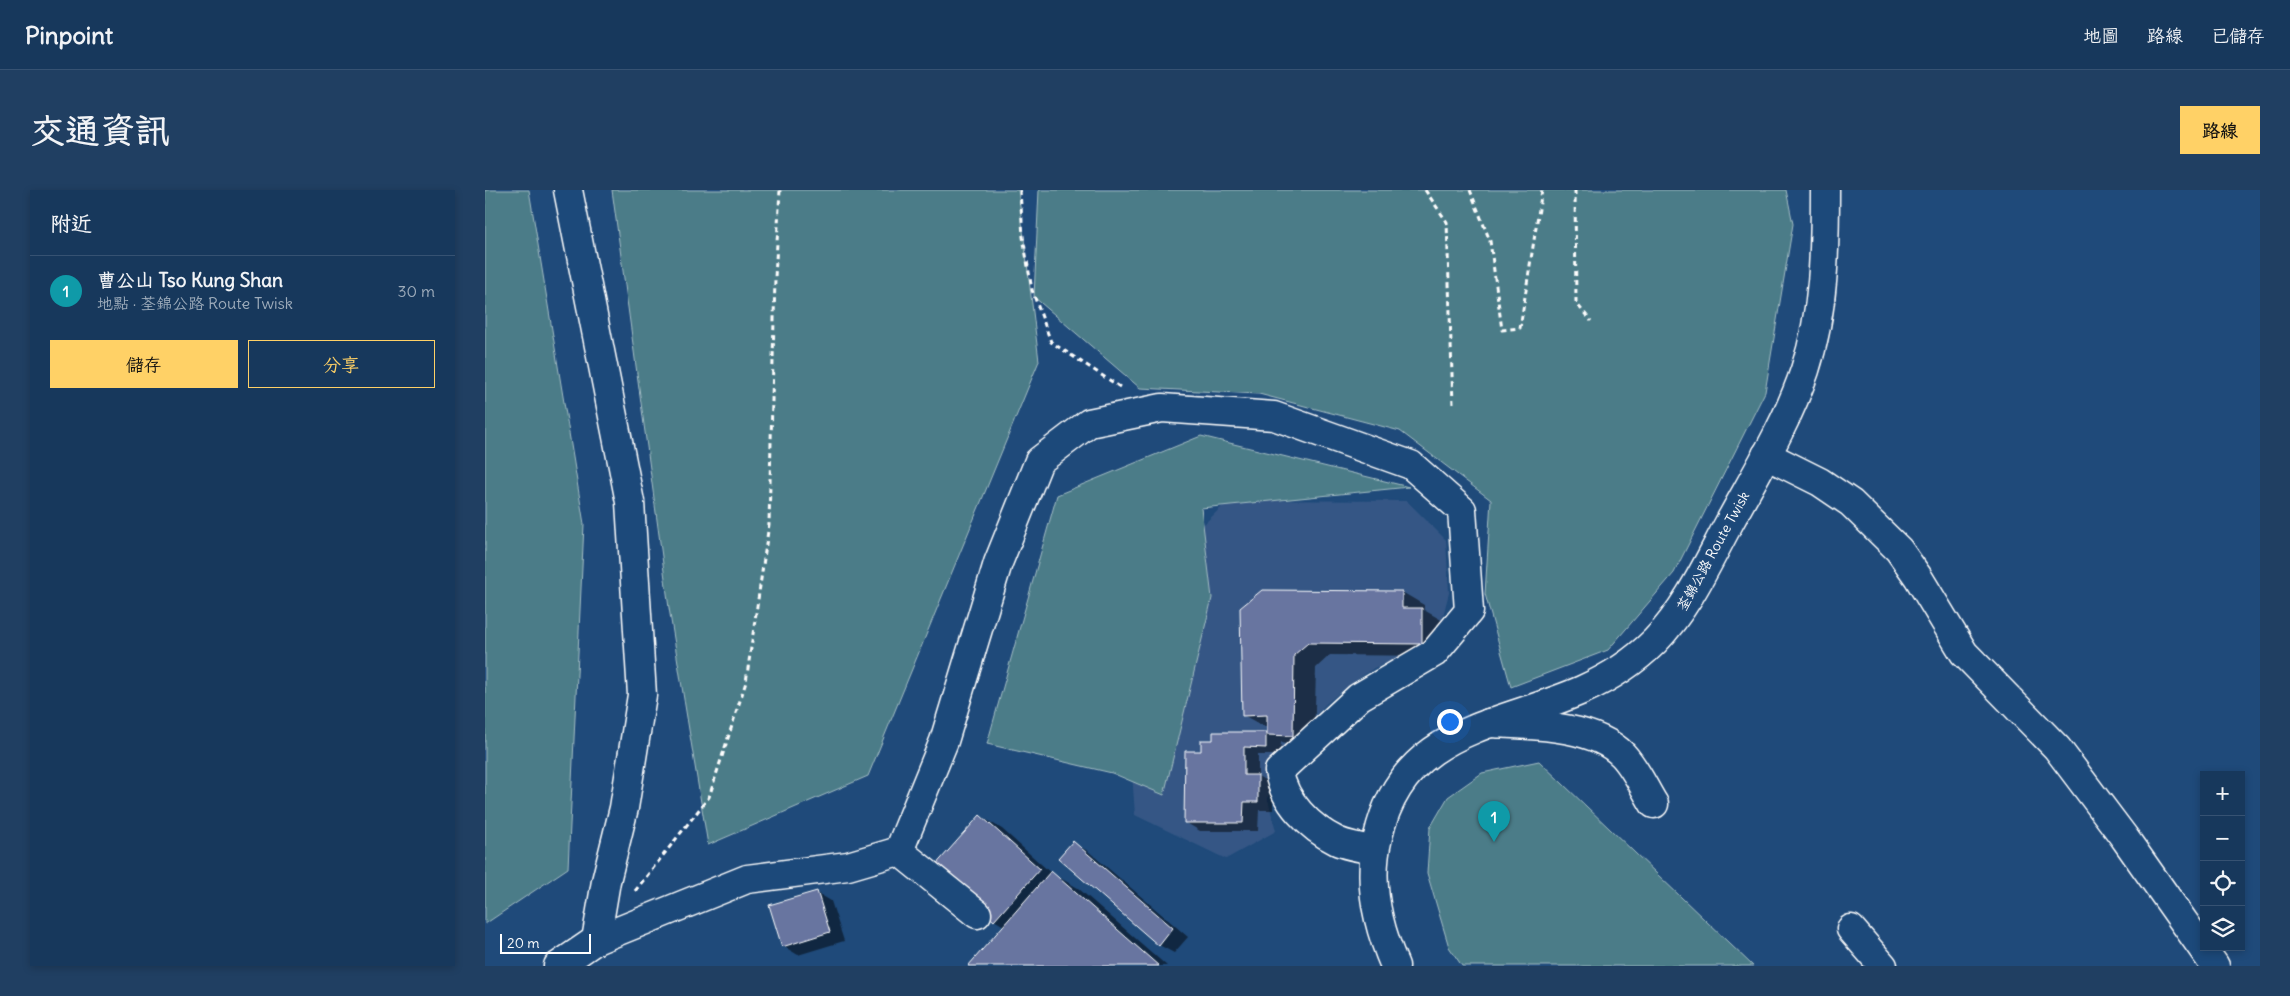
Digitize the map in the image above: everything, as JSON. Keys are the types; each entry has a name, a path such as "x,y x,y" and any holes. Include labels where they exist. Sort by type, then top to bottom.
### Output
{"main road":[{"path":"568,190 630,502 641,695 624,808 606,881 596,940"},
{"name":"荃錦公路 Route Twisk","path":"1395,966 1381,928 1375,903 1373,878 1375,850 1380,824 1389,802 1413,769 1446,742 1486,723 1556,700 1601,681 1638,656 1657,639 1672,620 1697,583 1766,455 1794,397 1811,347 1823,271 1825,190"},
{"path":"899,851 944,741 998,563 1039,461 1089,423 1162,408 1274,416 1411,465 1462,510 1469,611 1434,652 1354,692 1279,771 1282,786 1289,800 1311,824 1337,841 1375,850"},
{"path":"1766,455 1820,482 1851,503 1899,550 1918,577 1964,653 2057,748 2125,837 2215,966"},
{"path":"1486,723 1555,728 1573,731 1601,741 1617,750 1630,763 1654,804"},
{"path":"558,966 596,940 747,879 848,866 899,851"},
{"path":"899,851 977,914"},
{"path":"1851,929 1883,966"}],"path":[{"path":"632,895 709,797 746,682 769,524 775,278 780,190"},
{"path":"1020,190 1023,237 1032,290 1051,342 1123,388"},
{"path":"1425,190 1447,222 1453,405"},
{"path":"1470,190 1490,241 1502,330 1520,328 1542,190"},
{"path":"1575,190 1577,302 1591,321"}],"shaded area":[{"path":"1229,500 1407,501 1446,540 1449,593 1436,642 1374,668 1327,703 1290,742 1271,767 1268,800 1276,831 1226,859 1135,815 1120,605"}],"green space":[{"path":"485,190 529,190 584,524 568,868 485,924"},
{"path":"612,190 1018,190 1039,361 868,776 708,845 669,608"},
{"path":"1039,190 1786,190 1793,224 1765,392 1674,573 1608,650 1511,687 1485,594 1491,500 1400,431 1259,394 1140,388 1034,297"},
{"path":"1201,436 1409,487 1201,508 1212,598 1164,795 1112,773 987,744 1057,495"},
{"path":"1539,761 1753,966 1462,966 1449,947 1427,873 1430,828 1448,797 1482,773"}],"building":[{"path":"1262,590 1402,591 1402,608 1422,608 1422,644 1308,643 1294,655 1293,736 1267,735 1267,715 1242,716 1240,608"},
{"path":"1213,732 1266,732 1266,748 1244,747 1244,775 1258,775 1258,802 1244,802 1243,823 1184,823 1185,751 1201,751 1201,740 1213,740"},
{"path":"980,815 1040,869 994,921 933,868"},
{"path":"1073,841 1173,928 1159,946 1058,858"},
{"path":"1051,871 1159,966 968,966"},
{"path":"817,891 830,932 782,947 769,905"}],"place":[{"name":"曹公山 Tso Kung Shan","path":"1494,842"}]}
